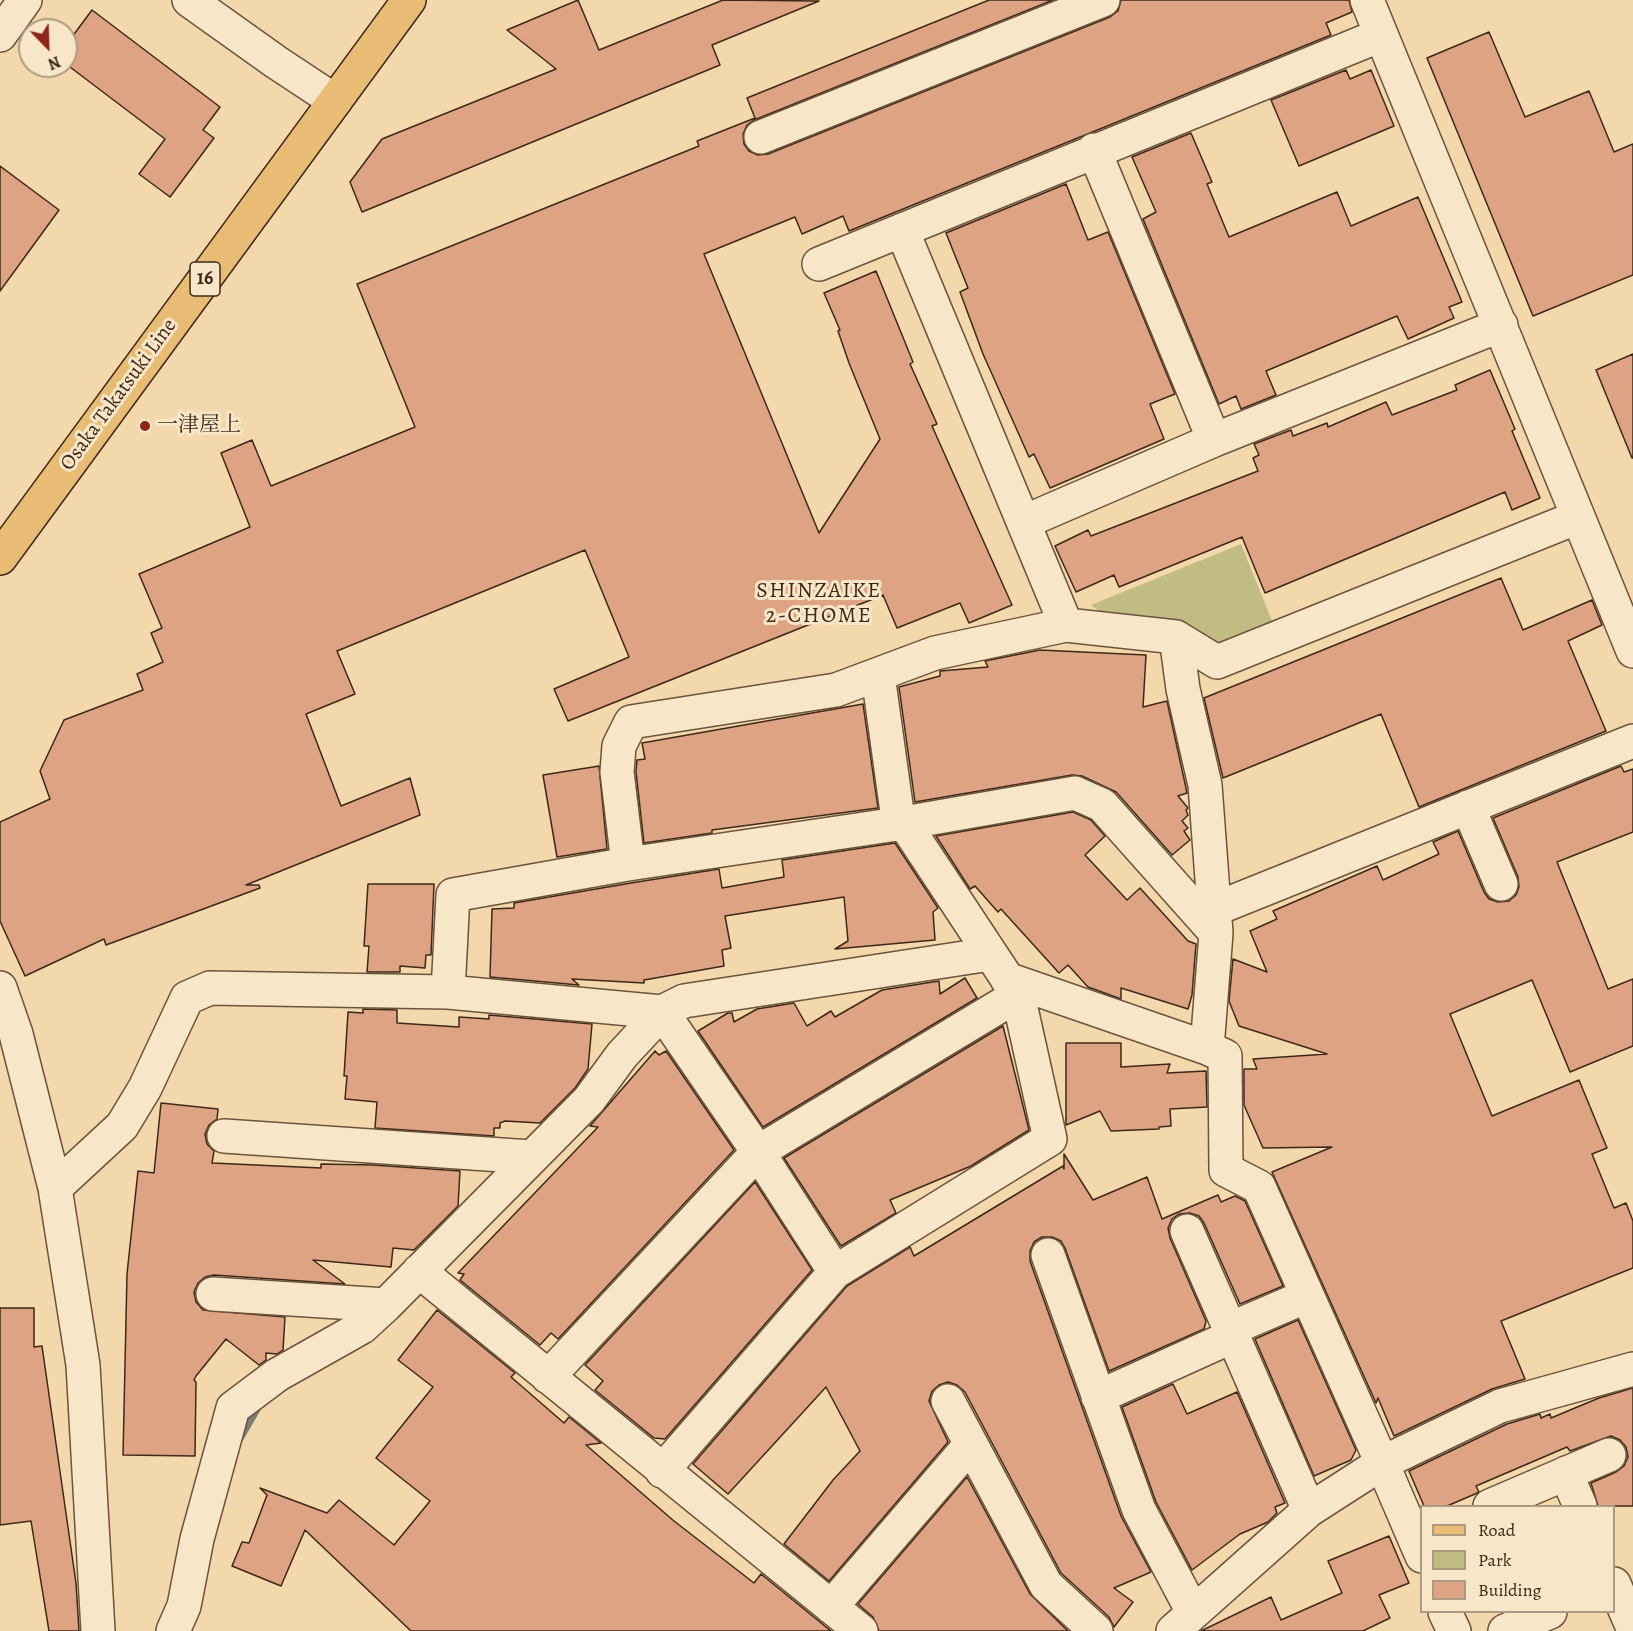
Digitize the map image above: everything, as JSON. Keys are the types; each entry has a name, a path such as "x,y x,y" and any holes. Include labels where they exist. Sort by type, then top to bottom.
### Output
{"main road":[{"name":"Osaka Takatsuki Line","path":"0,558 409,0"}],"street":[{"path":"0,35 25,0"},
{"path":"189,0 335,101"},
{"path":"760,137 1103,0"},
{"path":"1367,0 1633,651"},
{"path":"819,264 1094,150 1381,35"},
{"path":"1094,150 1214,440"},
{"path":"902,230 1066,625"},
{"path":"1024,522 1214,440 1501,325"},
{"path":"628,864 617,772 619,746 631,722 836,690 935,652 1066,625 1176,637 1216,662 1578,517"},
{"path":"1176,637 1183,688 1205,785 1216,921 1207,1048"},
{"path":"662,1471 835,1272 1050,1138 1005,976 897,812 878,675"},
{"path":"1216,921 1468,807 1633,741"},
{"path":"448,992 453,896 628,864 904,823 1076,793 1102,805 1216,921"},
{"path":"1468,807 1501,884"},
{"path":"548,1377 758,1152 1005,976"},
{"path":"173,1631 184,1606 197,1539 233,1408 277,1375 362,1327 386,1305 590,1100 622,1055 662,1012 684,1001 1005,976 1226,1056 1226,1170 1259,1187 1419,1544"},
{"path":"0,988 16,1034 55,1188 83,1365 98,1631"},
{"path":"55,1188 122,1126 145,1088 187,998 210,988 448,992 662,1012"},
{"path":"662,1012 758,1152 835,1272"},
{"path":"224,1136 531,1157"},
{"path":"1187,1231 1309,1510"},
{"path":"1048,1255 1139,1510 1186,1623 1309,1510 1382,1463 1500,1406 1633,1369"},
{"path":"419,1271 861,1631"},
{"path":"213,1294 386,1305"},
{"path":"1098,1396 1307,1296"},
{"path":"948,1401 1047,1585 1096,1631"},
{"path":"831,1607 971,1444"},
{"path":"1492,1505 1609,1455"},
{"path":"1566,1473 1580,1505"},
{"path":"1615,1586 1633,1628"},
{"path":"1446,1613 1454,1631"},
{"path":"1505,1631 1546,1613"}],"green space":[{"path":"1241,544 1272,621 1214,644 1102,613 1091,605"}],"building":[{"path":"578,0 599,50 723,0 819,1 712,45 720,65 362,212 350,182 382,139 556,69 507,30"},
{"path":"989,0 1053,0 754,120 747,125 743,134 744,144 749,151 758,155 768,154 1110,17 1118,11 1121,0 1349,0 1352,12 1326,23 1331,35 849,231 843,216 802,234 795,217 704,254 819,533 880,439 824,293 876,271 913,362 910,364 937,424 932,426 1012,605 969,623 960,603 897,628 883,595 568,721 554,689 629,657 585,550 337,651 355,694 306,714 341,806 410,778 420,815 246,885 259,885 260,888 106,945 104,939 25,976 0,921 0,822 50,799 40,771 64,720 143,690 137,674 163,662 151,633 162,628 139,574 250,527 221,453 252,440 271,486 415,427 357,284 699,146 697,141 755,118 747,98"},
{"path":"92,10 220,107 203,130 214,138 170,197 139,174 165,139 78,73 78,29"},
{"path":"1489,32 1525,117 1589,91 1614,152 1633,144 1633,275 1533,316 1427,58"},
{"path":"1346,70 1350,79 1371,70 1394,126 1299,166 1271,100"},
{"path":"1191,133 1212,182 1207,184 1229,237 1337,192 1351,226 1418,197 1462,302 1449,307 1454,318 1408,339 1397,316 1266,371 1276,395 1241,409 1236,396 1219,404 1143,219 1156,212 1132,157"},
{"path":"0,166 59,210 0,291"},
{"path":"1066,184 1088,240 1108,232 1175,394 1150,404 1164,439 1050,488 1034,454 1029,457 983,354 960,292 968,288 946,233"},
{"path":"1633,354 1633,458 1632,458 1596,370"},
{"path":"1490,370 1515,429 1512,431 1540,498 1512,510 1505,492 1265,593 1242,537 1119,587 1114,575 1076,592 1055,546 1088,530 1091,536 1258,471 1253,458 1259,455 1254,444 1291,430 1293,436 1327,423 1328,427 1386,402 1392,415 1457,390 1455,385"},
{"path":"1501,578 1523,630 1592,600 1602,625 1568,641 1606,731 1419,807 1381,714 1223,778 1204,698"},
{"path":"1040,650 1146,655 1143,707 1167,701 1187,793 1178,796 1188,808 1186,810 1188,815 1182,821 1188,828 1184,831 1190,840 1172,855 1116,792 1082,776 1072,775 915,802 899,687 940,676 940,671 988,667 985,661"},
{"path":"863,704 878,808 712,830 712,833 644,843 636,772 637,760 645,759 642,743"},
{"path":"599,766 607,849 557,857 543,775"},
{"path":"1621,766 1624,772 1633,769 1633,832 1557,862 1608,989 1633,979 1633,1046 1570,1072 1532,980 1450,1014 1492,1116 1579,1080 1607,1148 1592,1154 1614,1208 1626,1203 1633,1221 1633,1268 1501,1321 1525,1379 1492,1389 1394,1436 1378,1398 1376,1403 1272,1172 1332,1147 1263,1148 1244,1105 1244,1069 1257,1069 1253,1059 1327,1054 1239,1026 1229,1001 1233,959 1267,972 1250,931 1277,919 1273,911 1377,866 1383,880 1439,854 1433,842 1458,831 1489,899 1498,902 1509,901 1516,895 1519,887 1518,877 1493,818"},
{"path":"1073,812 1091,820 1105,836 1085,855 1127,900 1140,888 1188,941 1196,944 1192,995 1188,1009 1121,988 1121,999 1088,987 1068,965 1059,973 1001,909 998,912 975,886 970,889 936,836"},
{"path":"895,843 938,908 933,912 935,940 835,949 848,941 844,897 725,916 731,948 722,950 724,966 644,980 644,983 572,979 579,985 490,977 492,909 514,908 514,903 719,869 722,888 784,877 782,860"},
{"path":"368,884 434,884 431,955 426,955 425,968 400,966 400,972 367,972 369,946 364,946"},
{"path":"965,978 977,998 763,1127 698,1031 728,1013 732,1013 734,1022 757,1009 794,1003 807,1026 831,1011 835,1017 882,990 939,981 940,994"},
{"path":"363,1009 397,1010 397,1023 459,1027 459,1017 489,1019 489,1015 592,1024 588,1069 575,1088 540,1123 505,1121 500,1123 500,1128 494,1128 494,1136 375,1128 377,1102 345,1099 348,1012 363,1013"},
{"path":"1003,1026 1029,1130 971,1166 890,1200 896,1213 841,1246 784,1158"},
{"path":"1066,1043 1121,1043 1121,1067 1170,1064 1167,1073 1206,1071 1207,1107 1170,1109 1171,1126 1159,1127 1159,1129 1111,1131 1100,1111 1066,1125"},
{"path":"655,1051 659,1055 666,1051 734,1150 558,1339 551,1333 540,1345 460,1280 464,1274 458,1273 598,1127 590,1126"},
{"path":"161,1103 218,1109 217,1119 209,1125 205,1134 207,1144 214,1151 212,1163 321,1168 321,1164 373,1165 460,1171 458,1206 414,1250 393,1248 391,1267 313,1260 345,1284 214,1275 205,1277 198,1283 194,1292 196,1302 203,1310 285,1317 283,1350 277,1354 266,1353 266,1360 259,1365 226,1339 196,1376 194,1380 196,1382 195,1456 123,1455 127,1274 138,1171 154,1173"},
{"path":"1064,1154 1093,1200 1147,1177 1162,1219 1218,1195 1221,1202 1235,1196 1245,1201 1283,1286 1240,1304 1204,1223 1199,1216 1190,1213 1179,1214 1172,1219 1168,1228 1170,1238 1206,1321 1204,1329 1109,1371 1061,1241 1052,1237 1042,1237 1034,1242 1030,1251 1030,1261 1121,1516 1151,1572 1114,1588 1133,1602 1114,1627 1109,1617 1061,1573 965,1392 957,1385 948,1382 932,1391 929,1401 948,1442 829,1581 784,1544 833,1480 860,1451 826,1387 728,1494 693,1464 847,1286 910,1247 914,1256 1063,1166 1064,1169"},
{"path":"755,1182 812,1270 665,1439 654,1438 595,1390 603,1381 585,1365"},
{"path":"0,1308 34,1308 34,1347 42,1346 76,1583 79,1631 49,1631 31,1521 0,1525"},
{"path":"437,1310 515,1373 511,1377 564,1423 569,1417 601,1443 586,1445 674,1521 754,1583 761,1574 831,1631 411,1631 305,1530 281,1586 232,1566 242,1542 249,1543 267,1495 260,1488 327,1513 339,1500 394,1545 430,1501 376,1458 433,1387 398,1360"},
{"path":"1298,1320 1356,1450 1351,1460 1314,1476 1255,1339"},
{"path":"1173,1384 1187,1414 1237,1392 1285,1503 1275,1507 1277,1513 1268,1522 1240,1534 1192,1570 1156,1502 1122,1407"},
{"path":"1633,1388 1633,1506 1598,1505 1591,1483 1616,1472 1624,1466 1628,1457 1626,1447 1620,1440 1611,1436 1570,1451 1567,1447 1476,1486 1479,1492 1449,1505 1424,1505 1409,1471 1507,1424 1540,1414 1541,1418 1550,1414 1551,1418 1599,1398"},
{"path":"967,1477 1030,1594 1068,1631 879,1631 873,1617 858,1604"},
{"path":"1389,1536 1409,1583 1379,1595 1390,1618 1363,1631 1201,1631 1271,1597 1281,1620 1342,1593 1328,1561"}],"waterway":[{"path":"238,1439 259,1403"}],"place":[{"name":"一津屋上","path":"145,426"}],"district":[{"name":"SHINZAIKE 2-CHOME","path":"819,604"}]}
